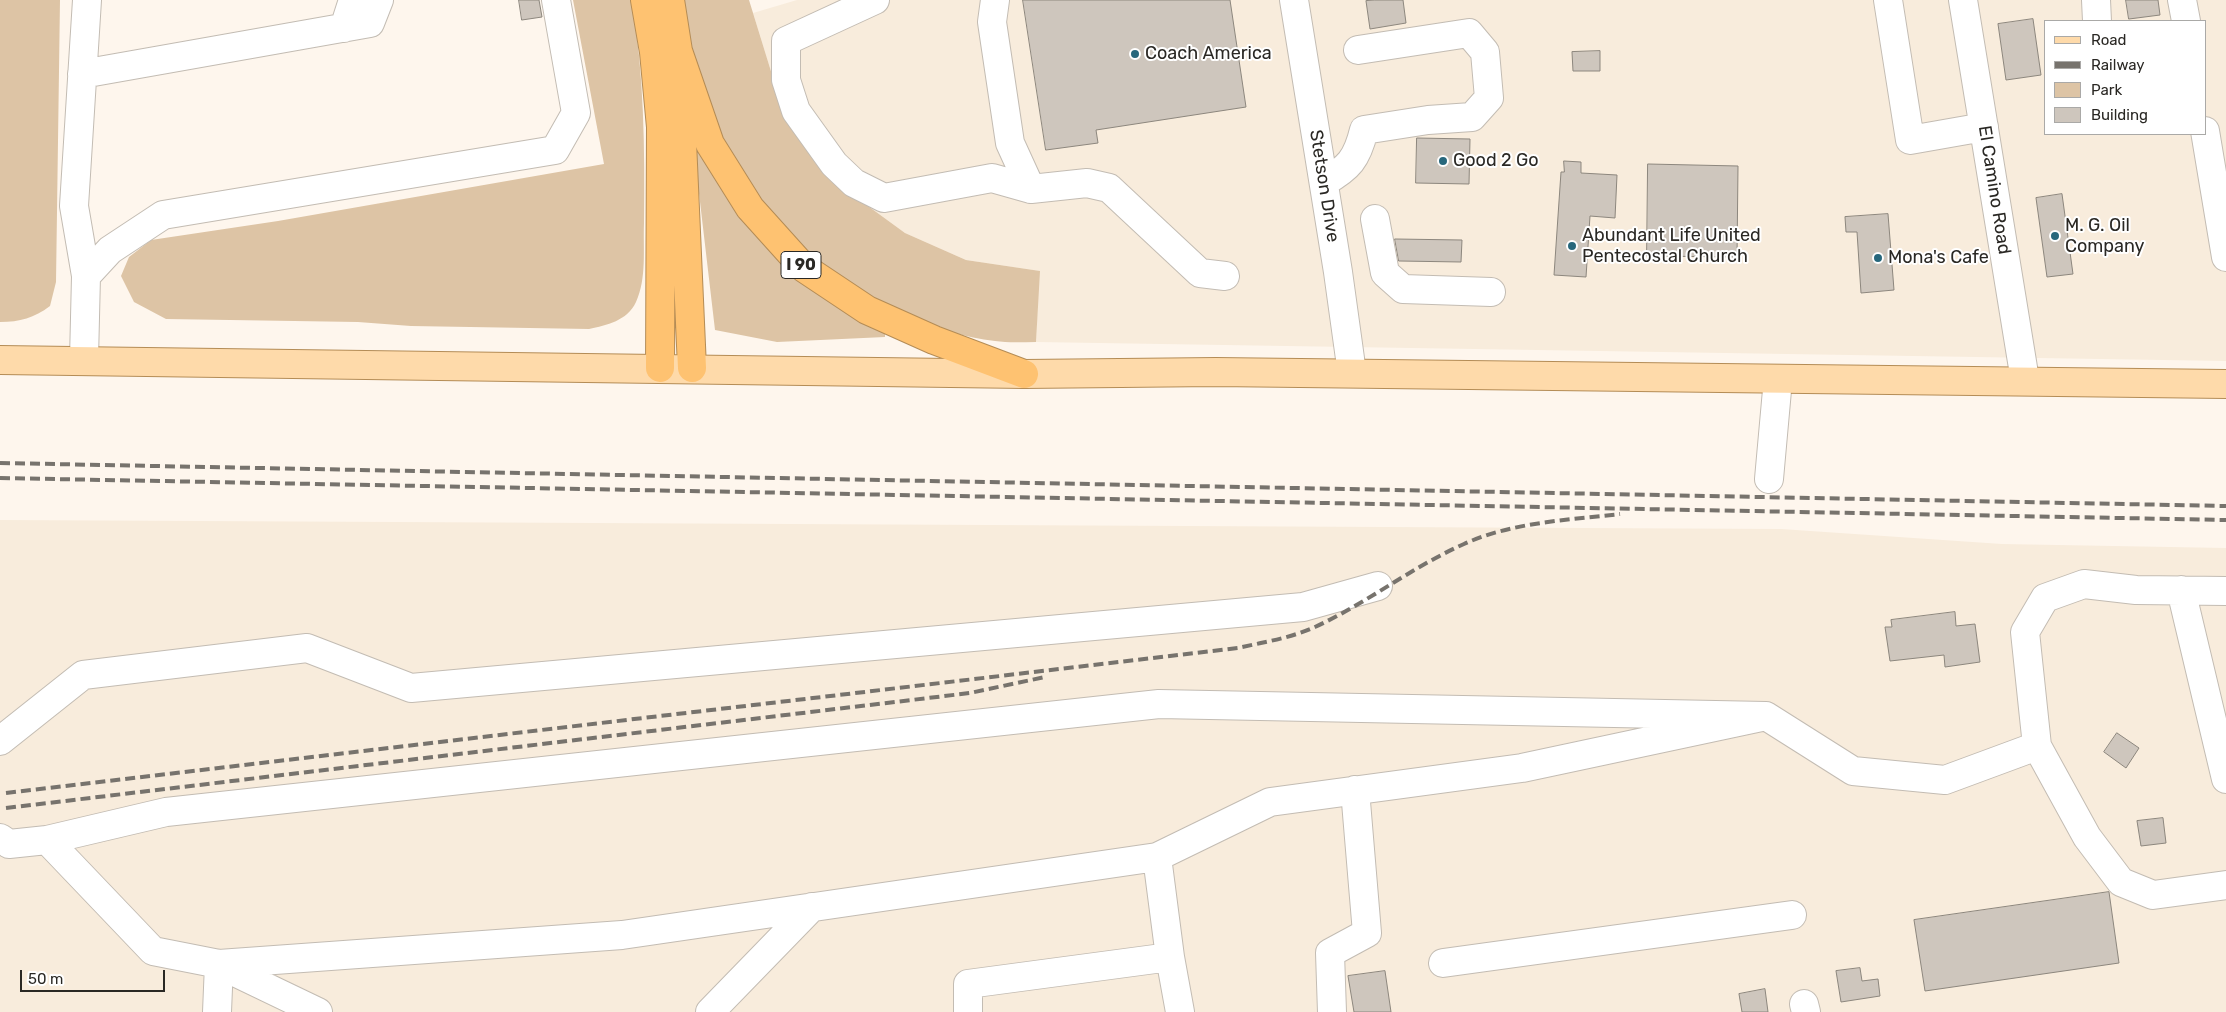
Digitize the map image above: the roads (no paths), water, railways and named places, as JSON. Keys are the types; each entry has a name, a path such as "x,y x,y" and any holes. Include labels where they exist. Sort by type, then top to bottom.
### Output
{"highway":[{"path":"645,0 654,52 661,128 660,368"},
{"name":"I 90","path":"670,0 678,51 692,368"},
{"name":"I 90","path":"678,51 710,144 750,208 804,268 868,310 934,340 1024,374"}],"main road":[{"path":"0,360 84,359 1024,374 1352,373 2226,384"}],"street":[{"path":"84,359 86,276 74,206 87,0"},
{"path":"344,28 353,0"},
{"path":"86,276 110,250 162,215 555,150 576,113 556,0"},
{"path":"875,0 786,41 786,80 796,111 834,164 854,183 884,198 992,178 1031,189 1087,183 1109,188 1200,273 1225,276"},
{"path":"995,0 992,22 1010,143 1031,189"},
{"name":"Stetson Drive","path":"1294,0 1324,182 1352,373"},
{"path":"1888,0 1910,140 1984,127"},
{"name":"El Camino Road","path":"1964,0 2025,380"},
{"path":"2096,0 2097,20"},
{"path":"2182,0 2186,20"},
{"path":"82,74 344,28 375,11"},
{"path":"1324,182 1344,171 1358,152 1364,130 1428,120 1472,117 1489,98 1485,52 1469,33 1358,50"},
{"path":"2206,135 2221,199 2226,257"},
{"path":"1375,219 1385,273 1403,289 1491,292"},
{"path":"1769,479 1778,379"},
{"path":"2226,591 2136,590 2084,584 2045,598 2025,632 2037,746 2087,837 2121,882 2153,895 2226,885"},
{"path":"0,741 83,675 307,648 412,688 1303,607 1378,586"},
{"path":"2181,590 2226,779"},
{"path":"0,838 8,844 47,840 166,812 1159,704 1766,716 1853,772 1944,780 2037,746"},
{"path":"219,964 622,935 1157,857 1270,802 1522,768 1766,716"},
{"path":"1332,1012 1330,953 1367,933 1355,790"},
{"path":"47,840 153,951 219,964 318,1012"},
{"path":"1157,857 1170,957 1180,1012"},
{"path":"710,1012 812,907"},
{"path":"1443,963 1792,915"},
{"path":"968,1012 968,984 1170,957"},
{"path":"217,1012 219,964"}],"railway":[{"path":"0,463 2226,506"},
{"path":"0,478 2226,520"},
{"path":"6,793 1238,648 1287,637 1315,627 1445,553 1482,537 1521,526 1620,514"},
{"path":"6,808 970,693 1045,677"}],"place":[{"name":"Coach America","path":"1135,54"},
{"name":"Good 2 Go","path":"1443,161"},
{"name":"M. G. Oil Company","path":"2055,236"},
{"name":"Abundant Life United Pentecostal Church","path":"1572,246"},
{"name":"Mona's Cafe","path":"1878,258"}]}
